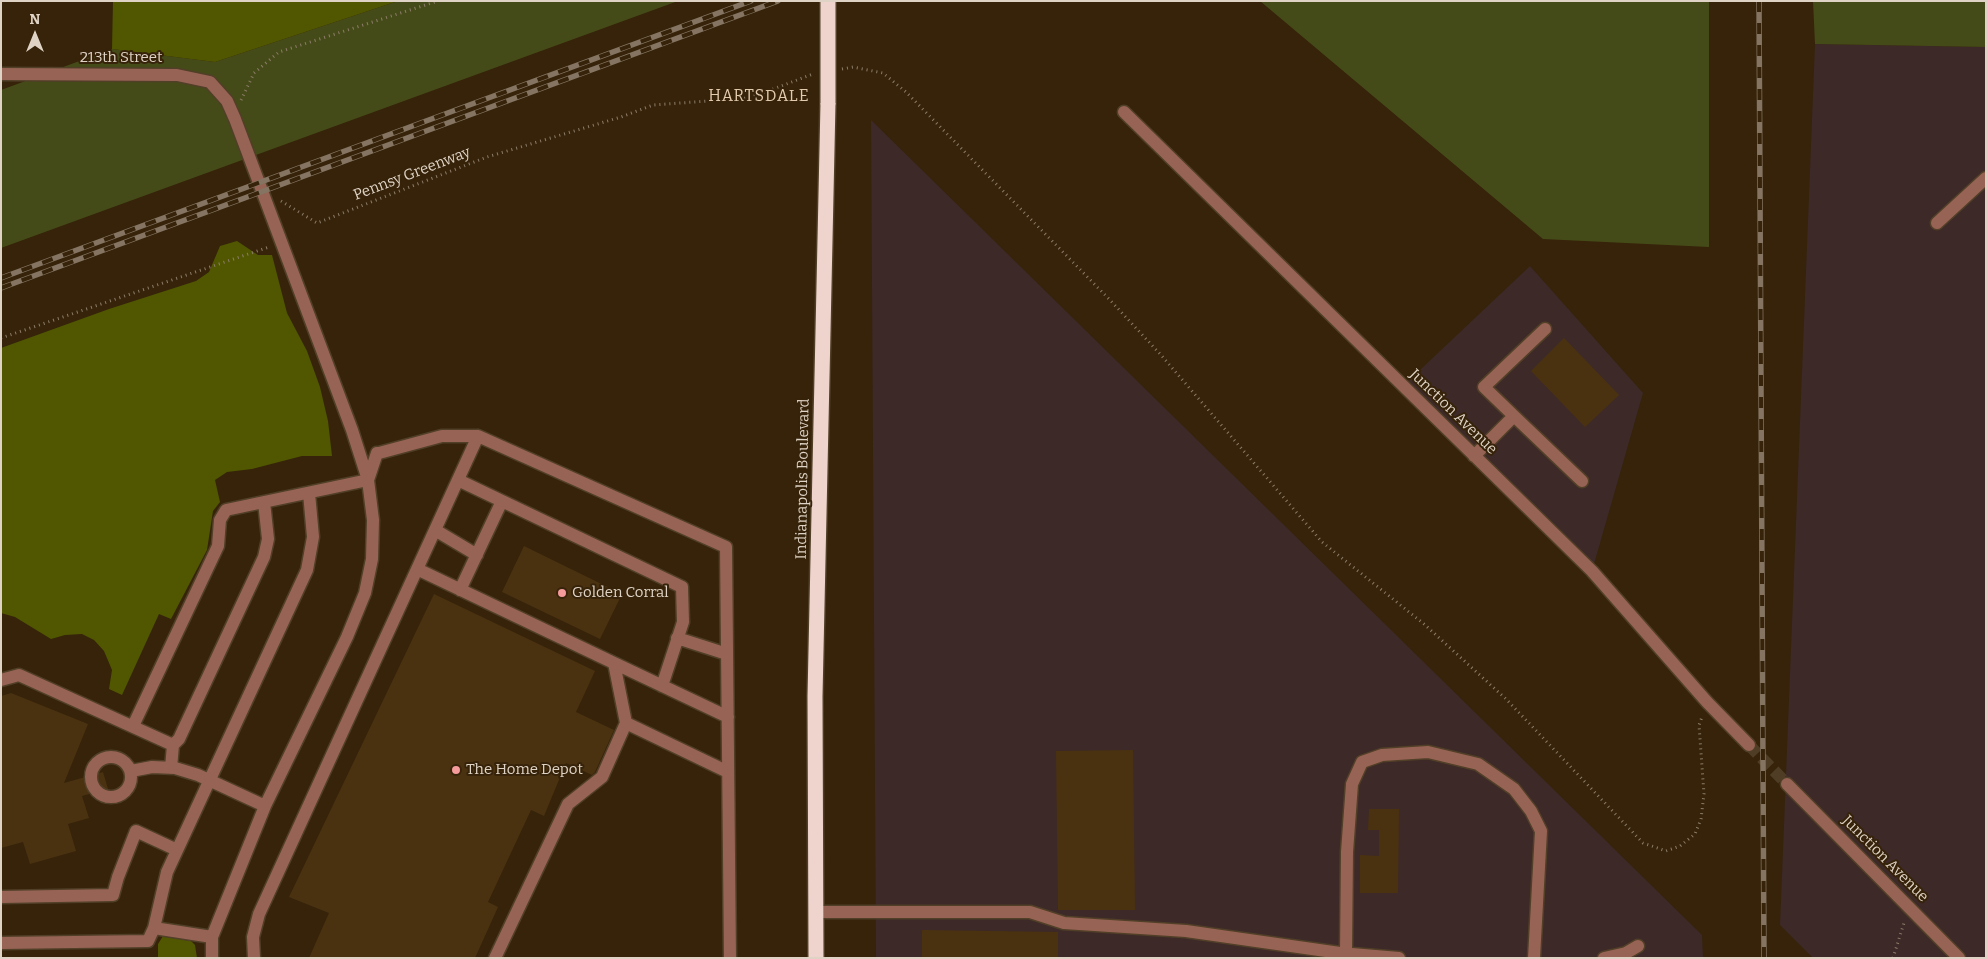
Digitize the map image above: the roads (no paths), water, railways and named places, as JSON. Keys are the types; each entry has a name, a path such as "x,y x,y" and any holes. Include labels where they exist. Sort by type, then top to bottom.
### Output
{"highway":[{"name":"Indianapolis Boulevard","path":"816,958 815,696 828,103 828,1"}],"street":[{"name":"213th Street","path":"1,74 178,74 210,82 227,101 235,120 352,430 368,480"},
{"name":"Junction Avenue","path":"1124,112 1592,571 1707,702 1749,745"},
{"path":"1937,223 1986,178"},
{"path":"1545,329 1484,387 1582,481"},
{"path":"1474,456 1514,416"},
{"path":"212,958 212,938 265,806 347,637 365,593 372,559 368,480 377,453 442,436 478,436 726,547 730,958"},
{"path":"254,958 253,937 259,914 478,436"},
{"path":"133,726 218,546 222,514 236,507 368,480"},
{"path":"458,480 682,587 683,622 662,686"},
{"path":"1,944 148,942 154,928 160,893 177,850 307,570 313,537 309,492"},
{"path":"460,590 502,501"},
{"path":"170,768 173,745 180,739 264,556 268,539 264,502"},
{"path":"435,530 477,555"},
{"path":"417,570 728,717"},
{"path":"677,638 727,654"},
{"path":"495,958 568,804 602,777 626,723 614,663"},
{"path":"1,680 19,674 173,745"},
{"path":"626,723 728,772"},
{"path":"1346,953 1347,852 1352,784 1362,762 1382,756 1428,752 1478,764 1514,789 1531,811 1541,831 1534,958"},
{"path":"131,771 152,767 170,768 210,780 265,806"},
{"name":"Junction Avenue","path":"1787,784 1959,958"},
{"path":"1,897 113,895 136,831 177,850"},
{"path":"815,912 1030,912 1064,924 1186,931 1346,953 1399,958"},
{"path":"154,928 212,938"},
{"path":"1604,958 1626,953 1638,946"}],"tunnel":[{"path":"1749,745 1787,784"}],"railway":[{"path":"1,278 751,1"},
{"path":"1,288 778,1"},
{"path":"1759,1 1764,958"}],"place":[{"name":"Golden Corral","path":"562,593"},
{"name":"The Home Depot","path":"456,770"}],"district":[{"name":"HARTSDALE","path":"759,97"}]}
